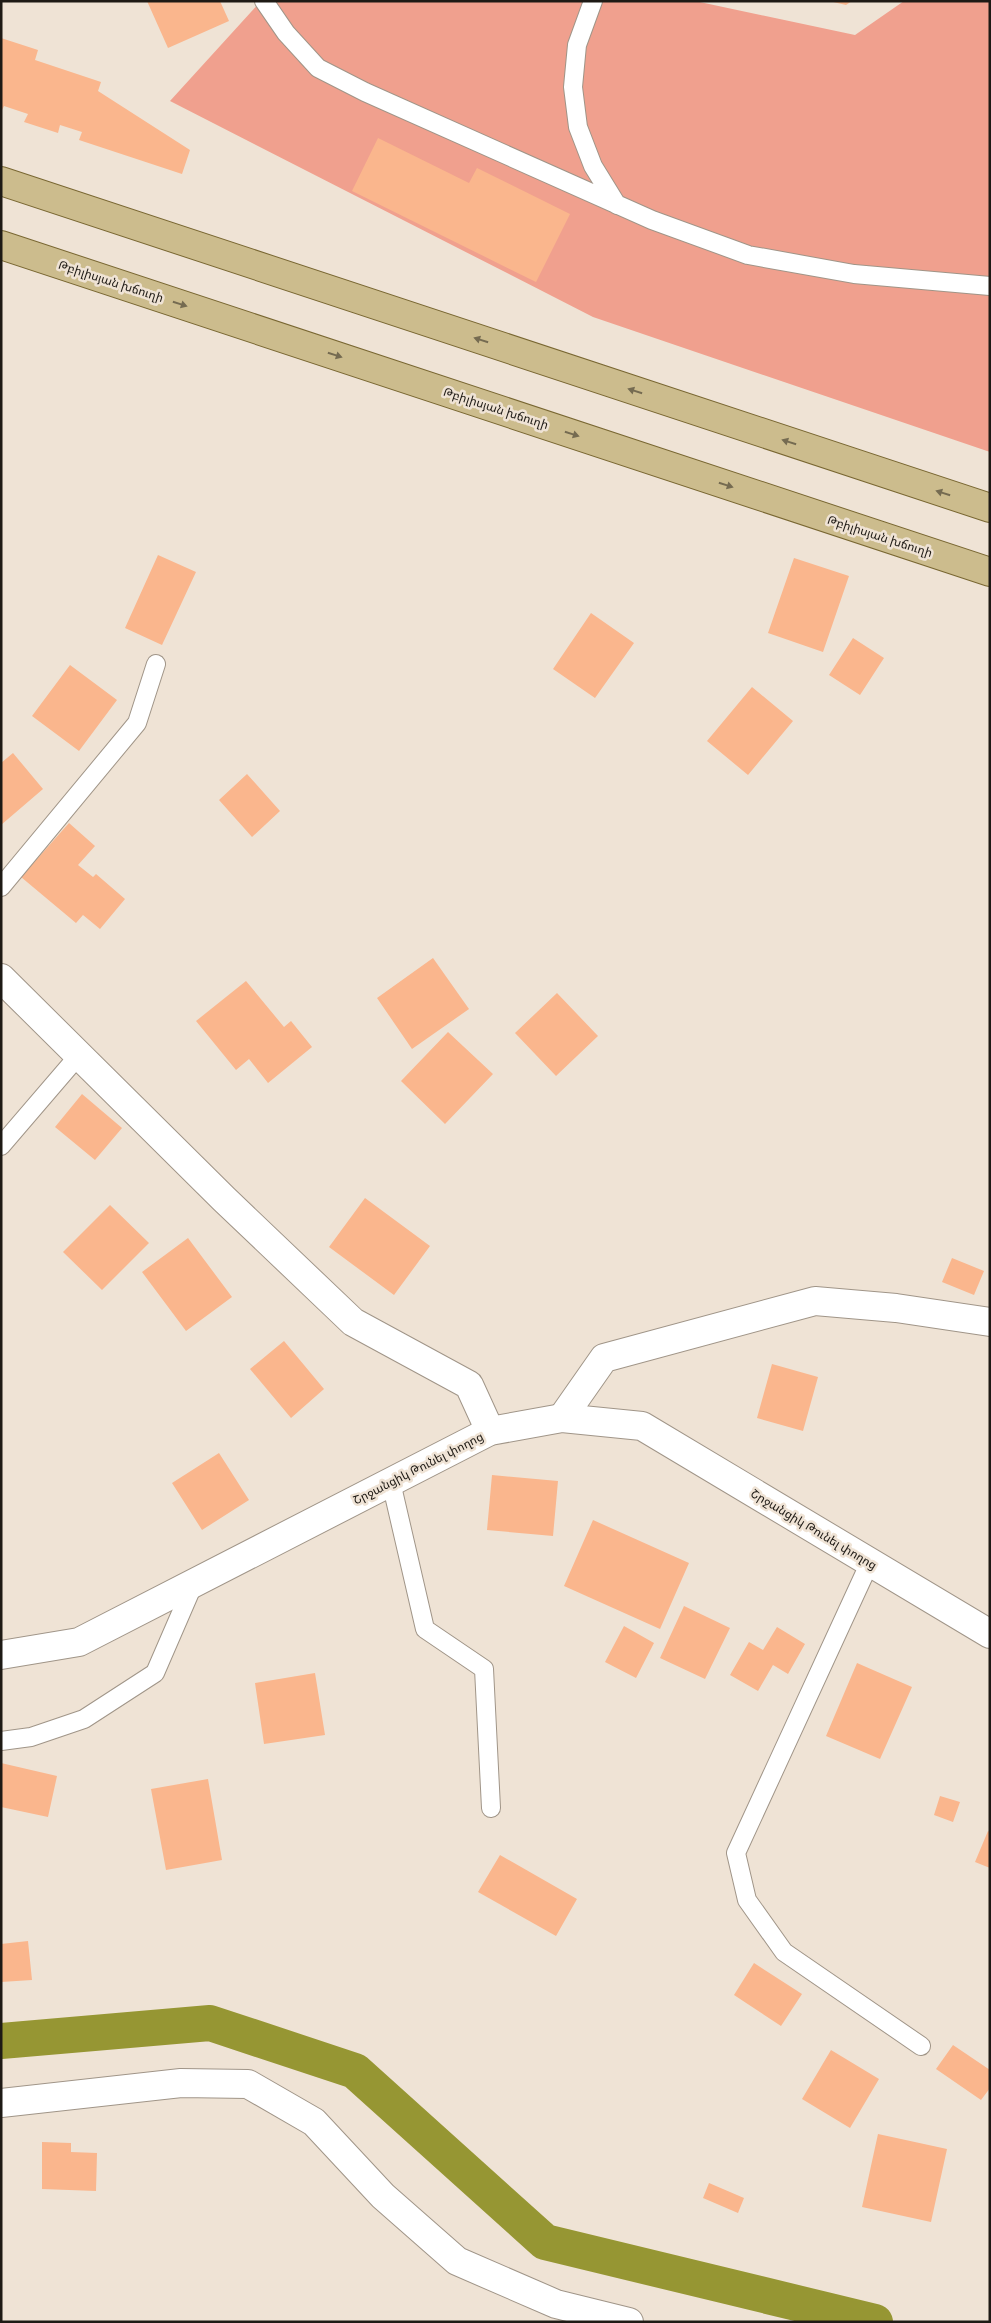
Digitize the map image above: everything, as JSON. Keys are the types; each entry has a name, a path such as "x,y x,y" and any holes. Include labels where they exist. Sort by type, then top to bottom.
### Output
{"main road":[{"path":"1,181 990,508"},
{"name":"Թբիլիսյան խճուղի","path":"1,245 990,572"}],"street":[{"path":"1,978 224,1199 353,1322 469,1384 490,1431"},
{"path":"562,1418 604,1358 815,1301 896,1308 990,1322"},
{"name":"Շրջանցիկ Թունել փողոց","path":"1,1655 79,1642 490,1431 562,1418 642,1426 990,1634"},
{"path":"1,2103 181,2083 248,2084 314,2122 383,2196 457,2260 556,2304 629,2322"}],"lane":[{"path":"264,1 286,33 318,68 365,92 652,220 748,255 854,274 990,286"},
{"path":"593,1 577,45 573,87 578,126 593,166 617,205"},
{"path":"1,887 136,723 156,664"},
{"path":"1,1146 79,1055"},
{"path":"391,1482 425,1629 484,1669 490,1808"},
{"path":"870,1562 736,1853 747,1900 784,1952 921,2046"},
{"path":"1,1741 32,1737 84,1719 155,1673 194,1583"}],"shaded area":[{"path":"261,1 695,1 855,35 904,1 990,1 990,452 593,317 170,101"}],"building":[{"path":"147,1 220,1 229,21 168,48"},
{"path":"829,1 852,1 846,5"},
{"path":"1,38 38,50 35,60 101,82 98,91 190,150 182,174 79,140 82,132 60,125 58,133 24,122 28,114 4,106 1,112"},
{"path":"378,138 469,183 477,168 570,214 536,282 352,191"},
{"path":"158,555 196,572 162,645 125,628"},
{"path":"794,558 849,576 823,652 768,633"},
{"path":"591,613 634,643 595,698 553,669"},
{"path":"853,638 884,658 860,695 829,675"},
{"path":"70,665 117,700 79,751 32,716"},
{"path":"752,687 793,721 748,775 707,741"},
{"path":"13,753 43,789 1,825 1,763"},
{"path":"247,774 280,811 252,837 219,800"},
{"path":"69,823 95,846 78,865 93,877 96,874 125,899 100,929 83,915 76,923 21,877"},
{"path":"433,958 469,1009 412,1049 377,998"},
{"path":"246,981 284,1027 291,1021 312,1047 268,1083 249,1059 236,1070 196,1021"},
{"path":"557,993 598,1036 556,1076 515,1033"},
{"path":"448,1032 493,1074 445,1124 401,1081"},
{"path":"82,1094 122,1128 95,1160 55,1127"},
{"path":"365,1198 430,1246 394,1295 329,1247"},
{"path":"110,1205 149,1243 102,1290 63,1252"},
{"path":"188,1238 232,1297 186,1331 142,1272"},
{"path":"952,1258 984,1271 974,1295 942,1282"},
{"path":"284,1341 324,1389 291,1418 250,1369"},
{"path":"772,1364 818,1377 803,1431 757,1418"},
{"path":"219,1453 249,1500 202,1530 172,1483"},
{"path":"492,1475 558,1481 553,1536 487,1530"},
{"path":"593,1520 689,1563 660,1629 564,1586"},
{"path":"684,1606 730,1628 705,1679 660,1658"},
{"path":"624,1626 654,1643 636,1678 605,1662"},
{"path":"777,1627 805,1644 788,1674 773,1665 758,1691 730,1675 749,1642 763,1650"},
{"path":"857,1663 912,1687 880,1759 826,1736"},
{"path":"315,1673 325,1735 264,1744 255,1683"},
{"path":"1,1763 57,1776 48,1817 1,1807"},
{"path":"208,1779 222,1860 166,1870 151,1789"},
{"path":"940,1796 960,1802 953,1822 934,1815"},
{"path":"988,1831 990,1832 990,1868 975,1862"},
{"path":"500,1855 577,1899 556,1936 478,1892"},
{"path":"28,1941 32,1980 1,1982 1,1944"},
{"path":"754,1963 802,1994 781,2026 734,1995"},
{"path":"953,2045 990,2070 990,2088 981,2100 936,2069"},
{"path":"831,2050 879,2079 850,2128 802,2099"},
{"path":"878,2134 947,2149 931,2222 862,2207"},
{"path":"42,2142 71,2143 71,2152 97,2153 96,2191 42,2189"},
{"path":"709,2183 744,2198 738,2213 703,2198"}],"waterway":[{"path":"1,2041 210,2023 355,2071 545,2242 875,2322"}]}
